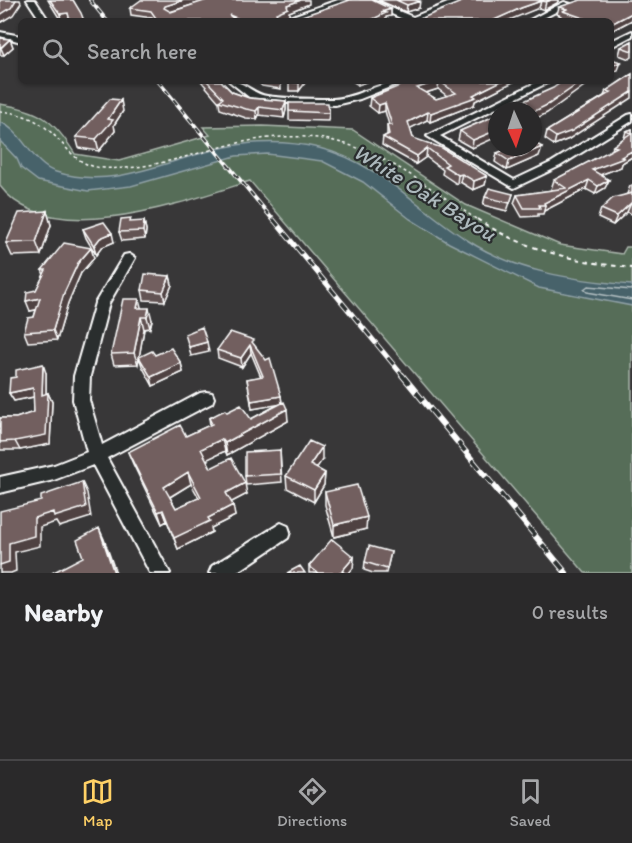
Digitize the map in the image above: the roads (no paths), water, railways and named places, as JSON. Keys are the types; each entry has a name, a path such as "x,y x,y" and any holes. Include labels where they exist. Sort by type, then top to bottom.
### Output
{"street":[{"path":"31,0 43,18"},
{"path":"291,18 346,0"},
{"path":"365,0 406,18"},
{"path":"420,18 462,0"},
{"path":"538,18 572,2"},
{"path":"614,43 632,33"},
{"path":"0,34 18,38"},
{"path":"237,84 243,90 260,97 324,102 345,101 392,84"},
{"path":"540,84 432,136 514,185 556,164 632,117"},
{"path":"129,258 102,303 82,376 81,400 84,418 96,454 160,573"},
{"path":"0,485 19,483 96,454 206,398"},
{"path":"219,573 281,532"}],"water":[{"path":"0,122 16,133 40,163 56,172 80,177 125,175 237,145 289,143 319,148 359,163 395,186 464,238 503,259 566,277 632,285 632,306 539,288 449,243 410,219 363,182 322,161 267,154 236,156 131,186 88,191 38,181 21,168 17,159 0,141"}],"railway":[{"path":"90,0 105,18"},
{"path":"160,84 274,221"},
{"path":"273,219 403,376"},
{"path":"402,375 566,573"}],"water label":[{"name":"White Oak Bayou","path":"425,192"}]}
